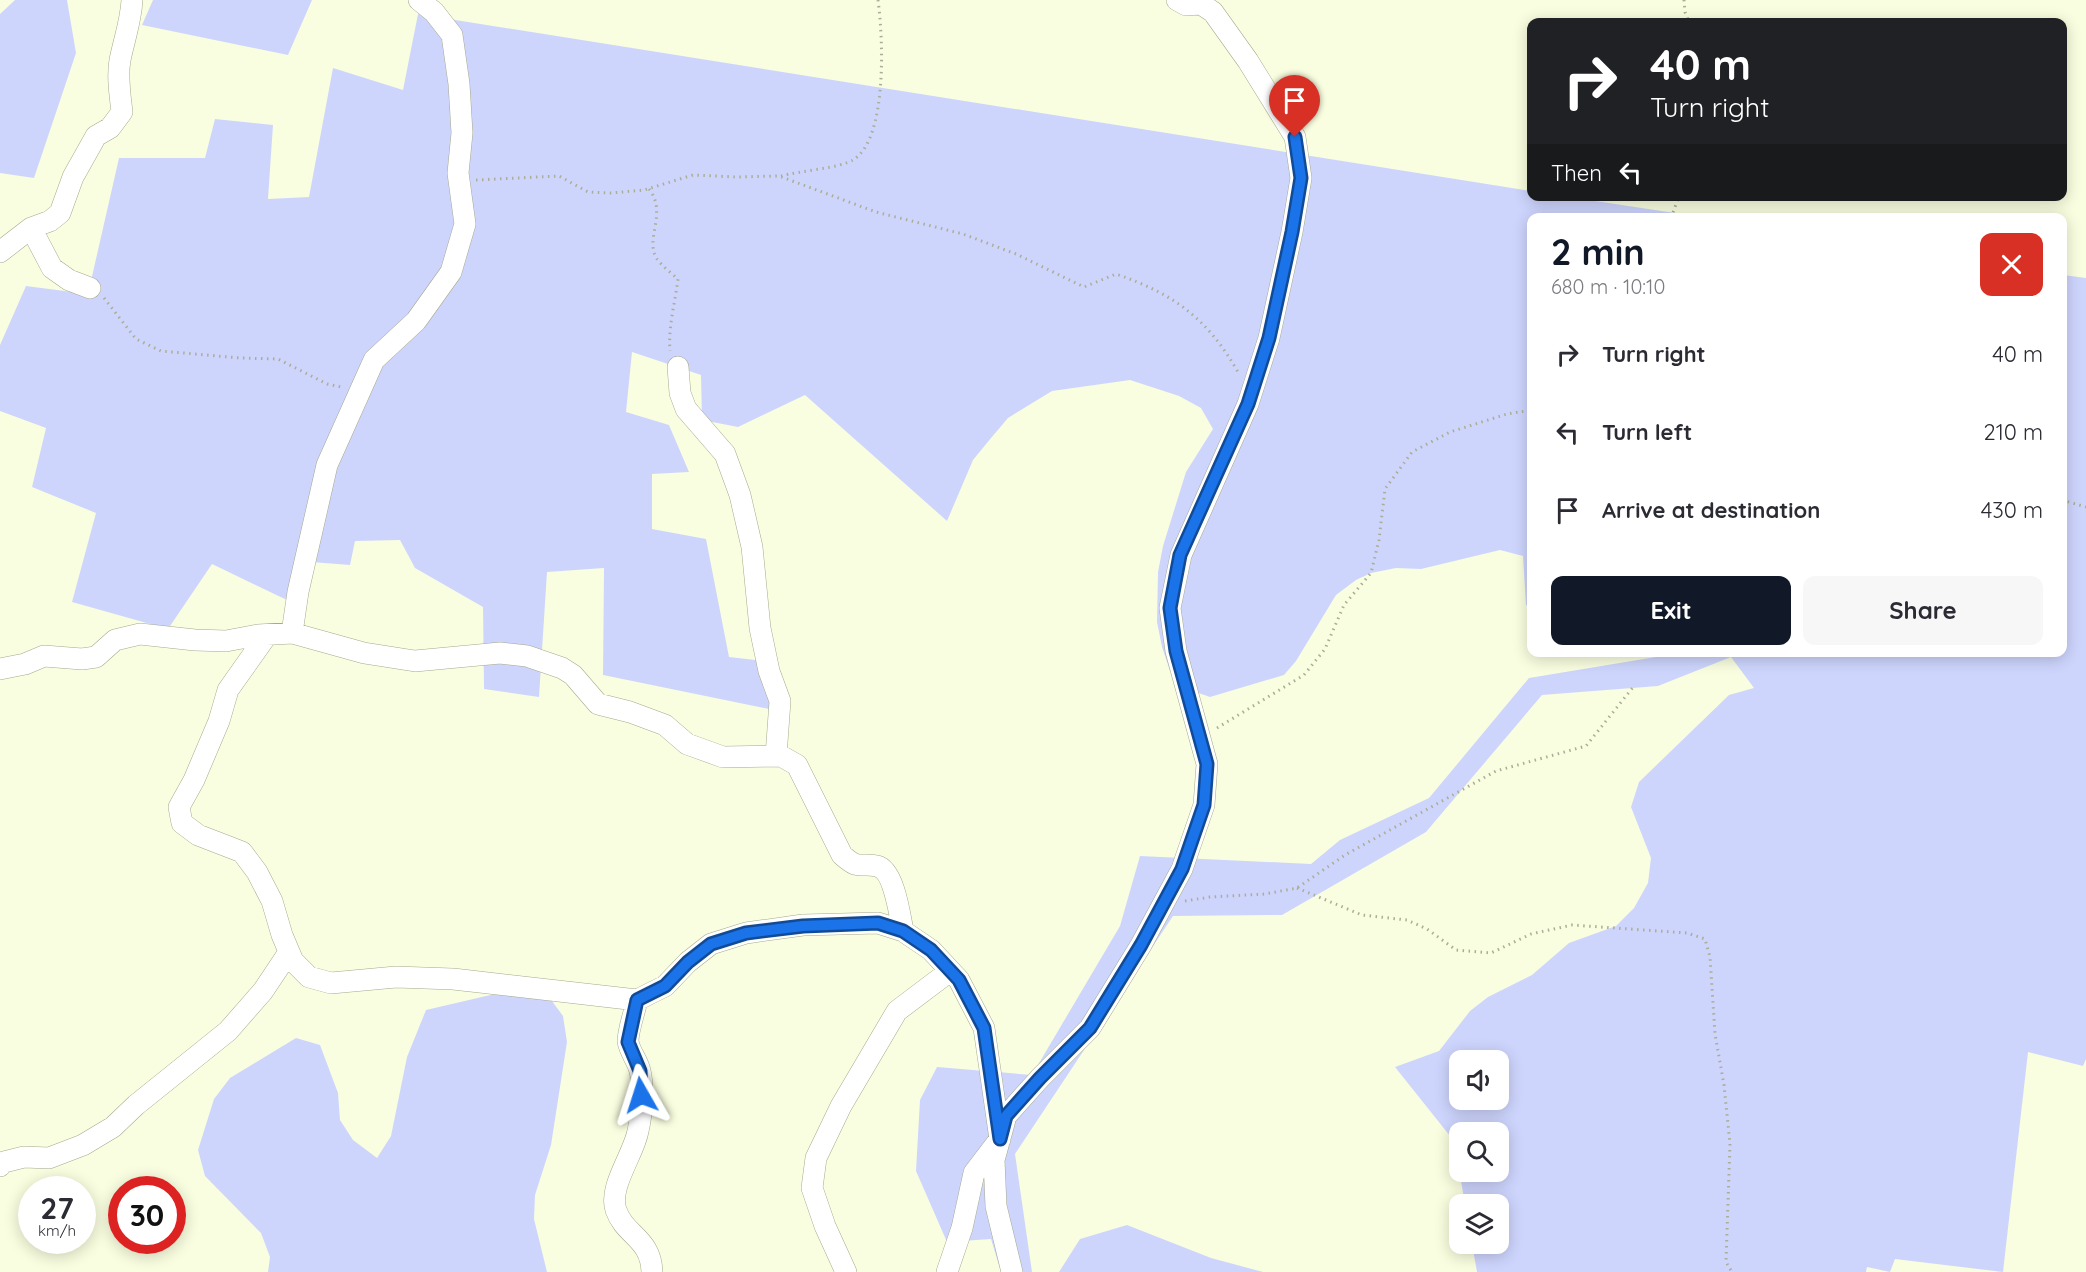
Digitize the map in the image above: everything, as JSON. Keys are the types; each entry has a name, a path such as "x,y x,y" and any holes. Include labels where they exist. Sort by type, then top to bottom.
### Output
{"street":[{"path":"0,252 31,228 50,221 60,213 73,177 96,136 110,128 122,112 119,89 120,62 127,38 132,0"},
{"path":"292,633 298,592 327,465 374,360 416,321 451,272 465,224 458,172 462,132 459,84 452,35 434,12 419,0"},
{"path":"1012,1272 996,1206 994,1160 1006,1116 1090,1028 1141,945 1182,869 1204,805 1207,764 1176,651 1170,608 1180,555 1212,488 1251,394 1269,338 1301,178 1295,137 1248,61 1213,12 1201,4 1186,5 1177,0"},
{"path":"31,228 52,268 69,280 90,288"},
{"path":"678,368 680,393 686,410 725,454 740,495 752,547 760,628 769,671 780,701 776,756"},
{"path":"0,669 25,664 44,656 82,659 96,657 115,640 140,634 226,641 292,633 364,653 415,661 500,653 527,656 562,668 573,675 598,704 630,711 665,725 687,744 723,757 781,756 798,765 828,831 842,855 853,865 879,866 887,872 897,901 903,931"},
{"path":"267,635 228,690 219,721 194,780 179,807 182,823 198,835 242,852 257,872 272,901 293,961 309,977 331,983 396,977 453,979 637,1000 665,986 688,962 711,944 746,933 803,926 878,923 903,931 931,950 959,980 984,1028 1000,1139 974,1173 962,1228 947,1272"},
{"path":"0,1166 4,1162 24,1157 49,1158 83,1145 113,1127 228,1031 263,991 289,952"},
{"path":"846,1272 825,1226 812,1188 816,1158 841,1106 897,1011 950,971"},
{"path":"637,1000 628,1042 640,1071 638,1131 614,1194 616,1210 626,1227 644,1244 651,1260 652,1272"}],"path":[{"path":"460,184 480,179 559,176 588,192 611,193 649,189 693,175 779,176 853,160 869,146 882,79 878,0"},
{"path":"1684,0 1687,18"},
{"path":"779,176 867,209 963,234 1016,254 1084,287 1116,274 1146,284 1180,304 1209,328 1251,394"},
{"path":"649,189 656,198 657,218 653,240 656,257 678,279 669,330 670,350 678,368"},
{"path":"90,288 104,297 136,339 161,351 278,359 327,384 360,391"},
{"path":"1199,738 1242,715 1304,675 1325,649 1344,605 1371,573 1385,489 1412,452 1450,432 1507,414 1527,411"},
{"path":"2067,502 2086,507"},
{"path":"1162,904 1210,897 1265,894 1297,888 1345,855 1496,771 1586,746 1634,686"},
{"path":"1297,888 1362,915 1407,920 1427,929 1456,950 1491,953 1531,934 1572,925 1687,933 1705,939 1710,957 1715,1034 1724,1085 1730,1144 1726,1262 1732,1272"}],"shaded area":[{"path":"15,0 67,0 76,53 34,178 0,173 0,14"},
{"path":"153,0 312,0 288,55 142,25"},
{"path":"418,14 1527,190 1527,201 1595,201 1675,213 1527,213 1527,605 1523,556 1500,550 1421,569 1396,568 1371,573 1356,580 1336,595 1296,661 1284,675 1210,697 1187,689 1170,671 1157,622 1158,572 1163,546 1186,472 1213,429 1201,408 1179,396 1130,380 1052,391 1008,418 973,460 947,521 805,395 738,427 702,420 701,375 632,352 626,412 669,425 689,472 652,474 652,529 706,539 729,657 774,662 774,710 603,675 604,568 547,572 539,697 484,689 483,607 415,568 400,540 355,541 350,565 298,561 289,601 212,564 168,629 72,602 96,513 32,487 46,428 0,411 0,345 26,286 88,294 119,158 205,158 215,119 273,125 268,199 309,197 333,68 403,90"},
{"path":"2067,276 2086,278 2086,1059 2083,1066 2028,1052 2003,1272 1895,1259 1890,1272 1867,1267 1866,1272 1477,1272 1474,1254 1509,1254 1509,1194 1463,1194 1461,1182 1509,1182 1509,1122 1449,1122 1449,1135 1395,1067 1439,1051 1470,1011 1488,997 1532,975 1569,943 1616,926 1634,908 1648,883 1651,858 1631,807 1639,782 1729,695 1754,688 1731,657 2067,657"},
{"path":"1656,657 1731,657 1658,686 1542,695 1426,832 1282,915 1173,916 1015,1154 1032,1272 1001,1272 991,1239 947,1242 916,1171 920,1100 937,1067 1032,1075 1120,926 1140,856 1311,864 1340,840 1429,798 1529,678"},
{"path":"499,993 549,997 563,1016 567,1042 551,1145 535,1195 534,1219 547,1272 268,1272 270,1257 261,1233 205,1176 198,1150 214,1099 230,1078 296,1038 320,1045 338,1093 340,1120 353,1140 377,1158 391,1136 407,1057 426,1010"},
{"path":"1127,1225 1211,1258 1263,1272 1059,1272 1080,1239"}],"route":[{"path":"641,1095 640,1071 628,1042 637,1000 665,986 688,962 711,944 746,933 803,926 878,923 903,931 931,950 959,980 984,1028 1000,1139 1006,1116 1090,1028 1141,945 1182,869 1204,805 1207,764 1176,651 1170,608 1180,555 1248,404 1269,338 1301,178 1295,137"}]}
